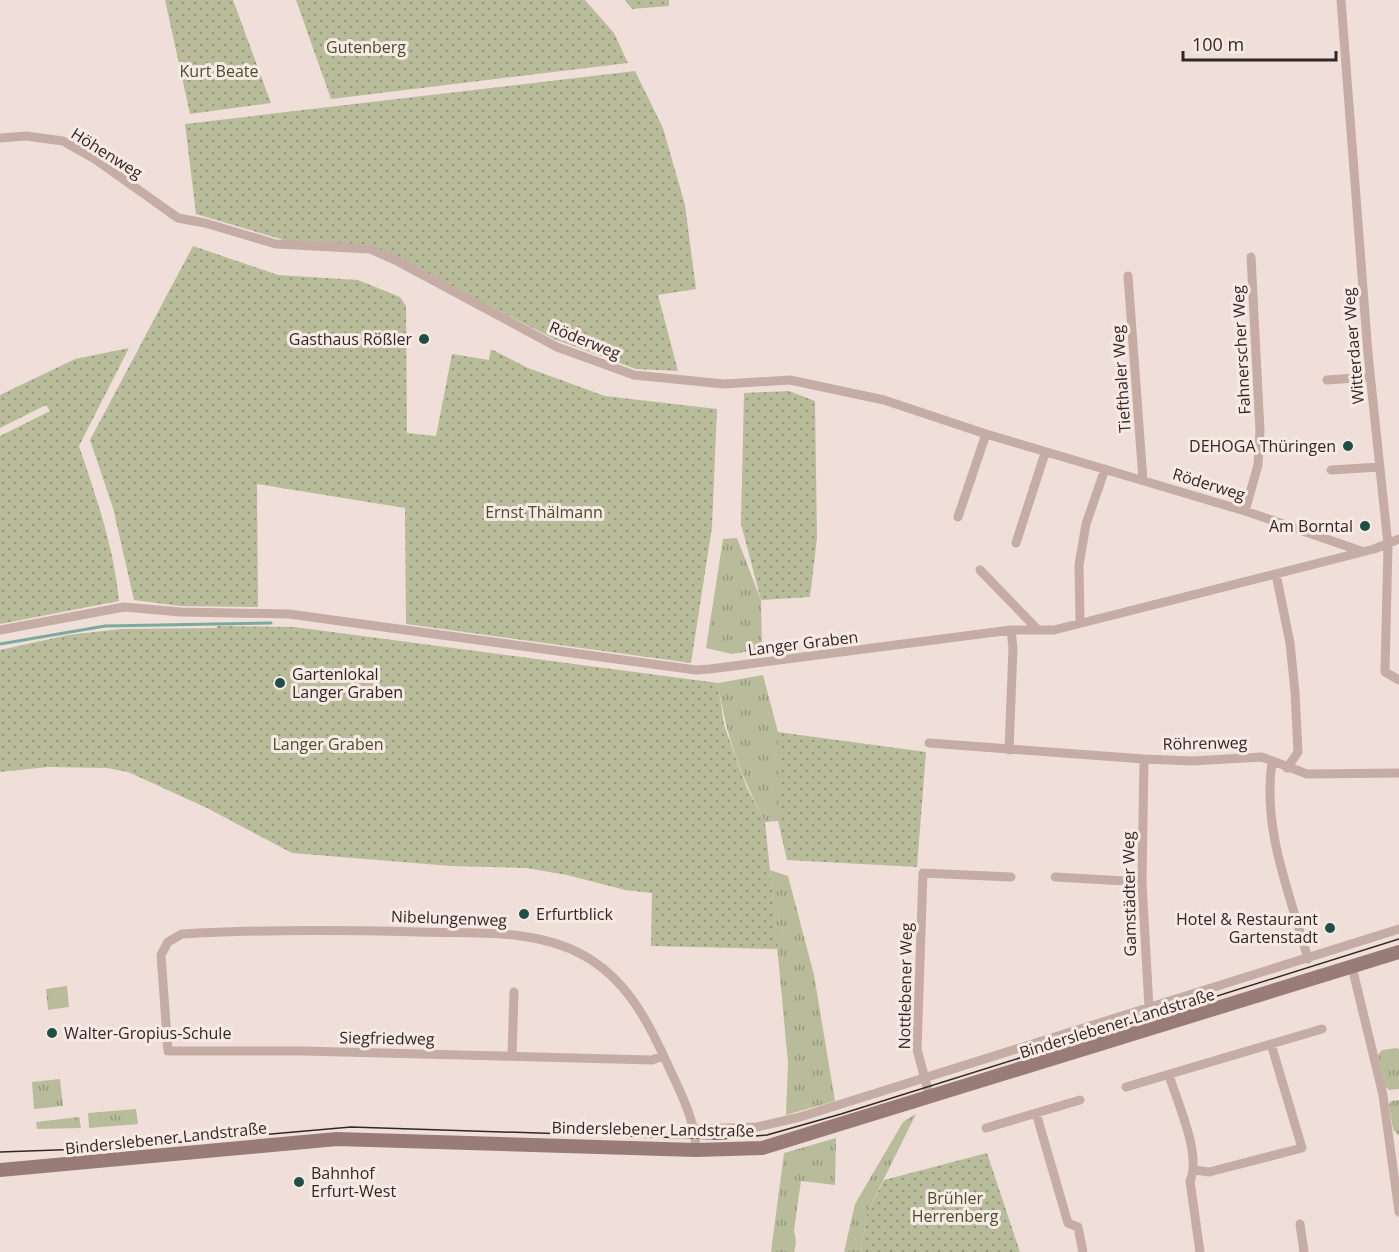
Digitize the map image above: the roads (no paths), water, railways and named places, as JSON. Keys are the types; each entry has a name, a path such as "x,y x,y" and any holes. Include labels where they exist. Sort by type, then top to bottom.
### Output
{"main road":[{"name":"Binderslebener Landstraße","path":"4,1168 337,1139 746,1150 790,1141 1399,952"},
{"name":"Binderslebener Landstraße","path":"1352,967 1399,960"}],"street":[{"name":"Witterdaer Weg","path":"1341,0 1370,377 1388,545 1385,672 1399,680"},
{"name":"Höhenweg","path":"0,138 26,136 63,141 95,159 178,218 189,220"},
{"name":"Röderweg","path":"189,220 276,244 370,249 397,261 557,347 634,375 724,384 790,380 884,400 1045,453 1245,511 1361,551"},
{"name":"Fahnerscher Weg","path":"1245,511 1258,465 1260,431 1251,257"},
{"name":"Tiefthaler Weg","path":"1128,276 1143,480"},
{"path":"1327,380 1370,377"},
{"path":"958,517 986,434"},
{"path":"1016,543 1045,453"},
{"path":"1331,470 1380,467"},
{"path":"1080,622 1079,565 1086,524 1105,469"},
{"name":"Langer Graben","path":"0,630 124,607 181,612 289,614 696,670 1011,630 1054,630 1388,545 1399,539"},
{"path":"980,570 1038,630"},
{"path":"1276,574 1290,637 1295,692 1298,752 1287,768"},
{"path":"1009,750 1013,648 1011,630"},
{"name":"Röhrenweg","path":"929,743 1144,759 1192,760 1262,757 1307,774 1399,773"},
{"name":"Gamstädter Weg","path":"1144,759 1142,882 1149,1008 1154,1029"},
{"path":"1272,762 1269,780 1273,843 1308,959"},
{"name":"Nottlebener Weg","path":"930,1098 917,1049 916,1013 922,873 1011,877"},
{"path":"1055,877 1142,882"},
{"name":"Nibelungenweg","path":"163,992 161,955 168,942 182,934 302,928 515,935 550,941 593,961 617,979 639,1009 663,1056 694,1129 696,1150"},
{"name":"Binderslebener Landstraße","path":"694,1129 757,1127 787,1121 1399,929"},
{"path":"1352,967 1372,1045 1391,1149 1399,1212"},
{"name":"Siegfriedweg","path":"163,992 168,1052 303,1051 652,1060 663,1056"},
{"path":"512,1055 514,992"},
{"path":"1126,1087 1322,1029"},
{"path":"1194,1170 1209,1172 1302,1148 1272,1044"},
{"path":"1169,1075 1193,1155 1194,1170 1190,1181 1200,1252"},
{"path":"986,1128 1080,1100"},
{"path":"1036,1113 1068,1223 1078,1227 1083,1252"},
{"path":"1300,1224 1304,1252"}],"waterway":[{"path":"0,644 105,626 271,623"}],"tram line":[{"path":"0,1152 113,1148 351,1127 720,1139 767,1135 841,1114 1399,939"}],"place":[{"name":"Gasthaus Rößler","path":"424,339"},
{"name":"DEHOGA Thüringen","path":"1348,446"},
{"name":"Am Borntal","path":"1365,526"},
{"name":"Gartenlokal Langer Graben","path":"280,683"},
{"name":"Erfurtblick","path":"524,914"},
{"name":"Hotel & Restaurant Gartenstadt","path":"1330,928"},
{"name":"Walter-Gropius-Schule","path":"52,1033"},
{"name":"Bahnhof Erfurt-West","path":"299,1182"}],"park label":[{"name":"Gutenberg","path":"366,47"},
{"name":"Kurt Beate","path":"219,71"},
{"name":"Ernst Thälmann","path":"544,512"},
{"name":"Brühler Herrenberg","path":"955,1207"}]}
